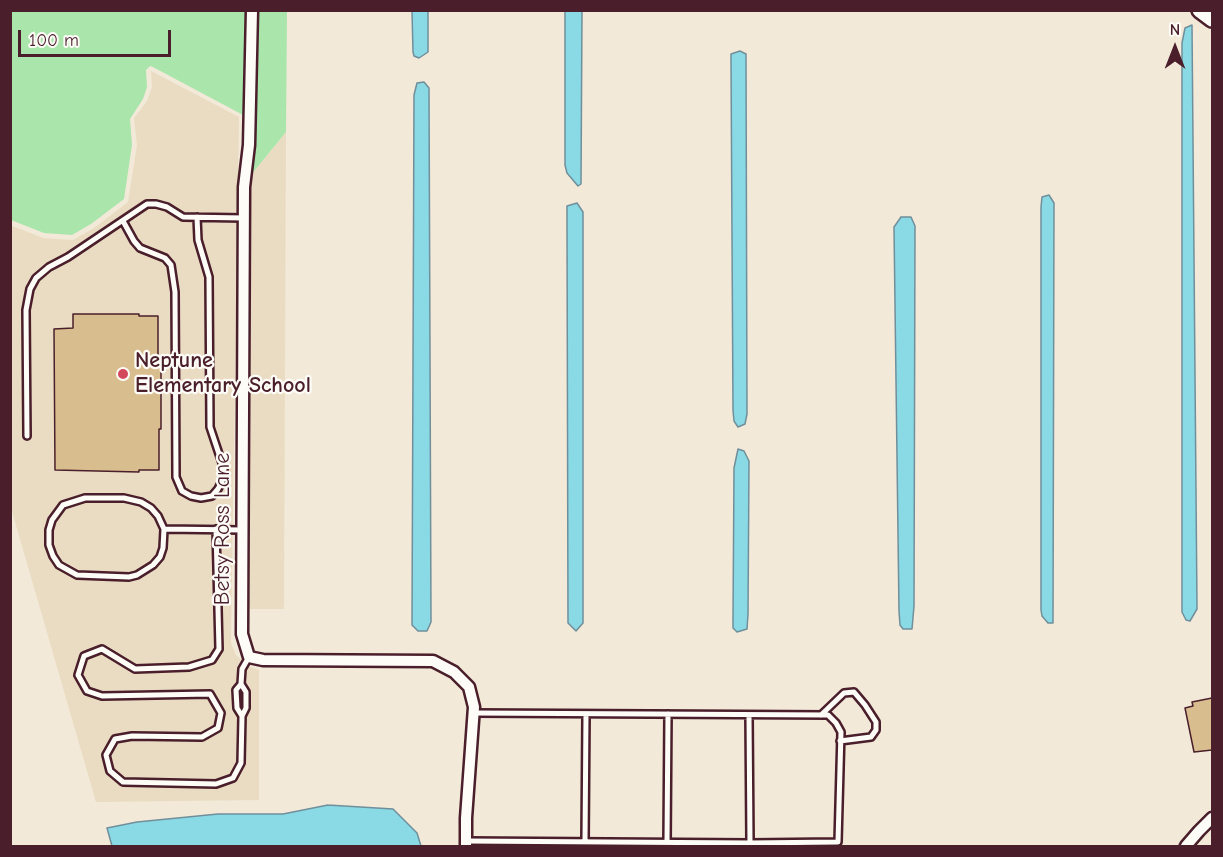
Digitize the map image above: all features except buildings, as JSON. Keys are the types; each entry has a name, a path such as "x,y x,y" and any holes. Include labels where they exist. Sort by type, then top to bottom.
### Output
{"main road":[{"path":"1200,10 1212,20"}],"street":[{"name":"Betsy Ross Lane","path":"249,657 242,633 242,530 244,187 249,145 252,10"},
{"path":"249,657 262,660 434,660 454,672 470,687 474,713 466,844"},
{"path":"1186,846 1212,818"}],"lane":[{"path":"27,436 26,310 30,289 36,278 49,267 68,257 147,204 156,204 183,217 244,218"},
{"path":"123,221 140,248 165,258 171,265 175,292 176,477 182,491 201,498 212,496 218,489 224,469 210,427 209,277 198,240 197,217"},
{"path":"85,498 124,498 141,502 158,516 164,529 160,557 146,571 129,577 84,576 69,572 52,556 49,545 49,530 57,512 63,505 85,498"},
{"path":"164,529 242,530"},
{"path":"216,529 219,649 212,660 189,667 135,669 102,649 84,656 78,675 87,691 102,696 210,694 221,713 218,728 202,737 132,736 115,739 106,755 110,771 123,782 216,784 233,778 241,763 242,716 237,708 236,690 241,684 242,669 249,657"},
{"path":"821,715 844,693 854,692 865,705 876,722 876,730 872,737 840,741"},
{"path":"466,844 585,842 838,844 841,732 828,715 474,713"},
{"path":"585,842 586,714"},
{"path":"667,843 668,714"},
{"path":"749,715 750,845"}],"shaded area":[{"name":"Neptune Elementary School","path":"151,71 239,117 231,643 236,655 248,666 259,670 259,800 96,802 11,508 10,225 43,238 73,240 94,228 128,202 137,145 134,118 147,101 152,87"},
{"path":"286,132 284,609 235,609 242,186"}],"green space":[{"path":"10,11 287,11 286,132 242,186 243,115 151,66 146,70 147,87 143,99 130,119 132,145 124,199 72,235 44,233 11,220"}],"water":[{"path":"412,11 428,11 428,52 419,58 414,56 413,52"},
{"path":"565,11 582,11 581,184 578,186 567,173 565,165"},
{"path":"1192,25 1197,609 1190,621 1186,620 1182,612 1182,43 1185,28"},
{"path":"740,51 746,54 747,414 745,424 738,427 734,421 733,410 731,54"},
{"path":"424,82 429,88 431,622 427,631 418,631 412,625 414,95 417,83"},
{"path":"1049,195 1054,203 1053,623 1048,623 1042,616 1041,610 1041,207 1042,197"},
{"path":"577,203 583,212 583,623 576,631 568,623 567,206"},
{"path":"901,217 911,217 915,226 914,606 912,629 903,629 900,625 899,611 894,227"},
{"path":"738,449 744,451 749,461 747,629 737,632 733,628 733,619 734,468"},
{"path":"328,805 393,809 417,833 421,846 112,846 107,828 137,822 218,814 283,814"}],"place":[{"name":"Neptune Elementary School","path":"123,374"}]}
